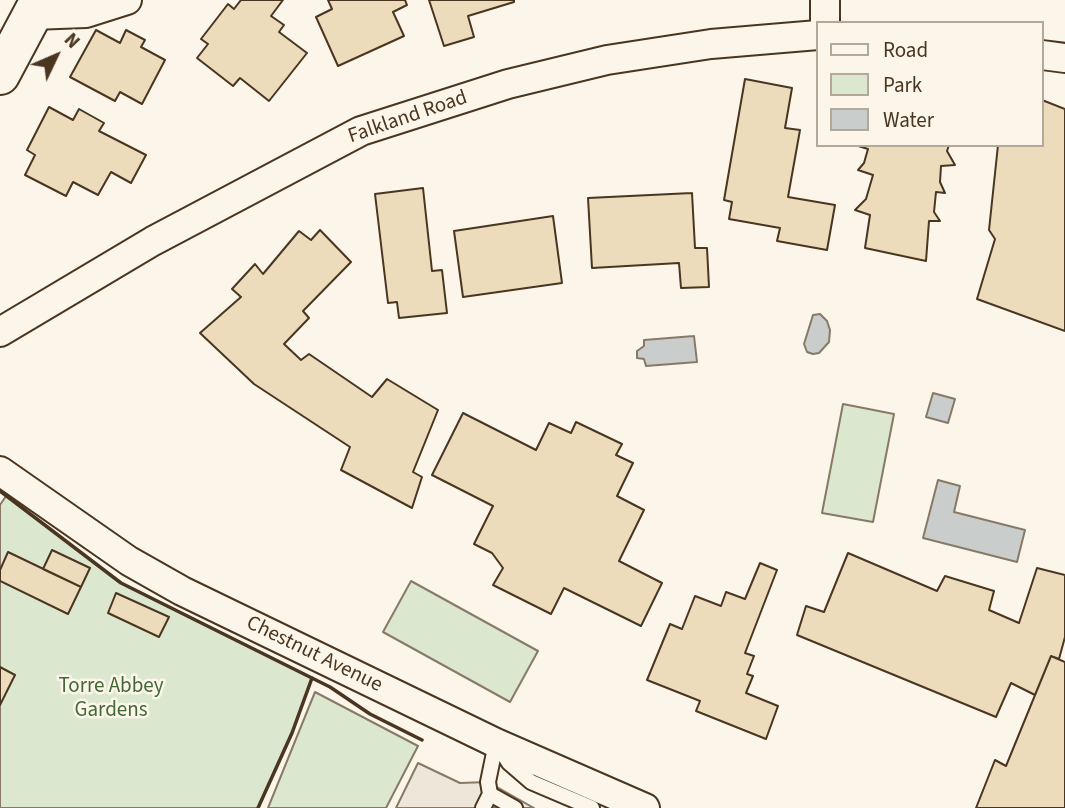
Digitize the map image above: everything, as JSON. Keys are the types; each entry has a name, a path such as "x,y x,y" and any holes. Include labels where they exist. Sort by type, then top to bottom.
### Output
{"main road":[{"path":"0,75 36,7"}],"street":[{"path":"36,7 86,13 127,0"},
{"path":"825,0 825,21"},
{"name":"Falkland Road","path":"0,332 153,241 361,131 508,84 607,60 711,44 816,35"},
{"path":"1044,55 1065,58"},
{"name":"Chestnut Avenue","path":"0,471 129,561 182,591 496,743 645,808"}],"lane":[{"path":"483,808 490,793 488,782 496,743"},
{"path":"496,743 509,763 531,782 592,808"},
{"path":"490,793 515,808"}],"green space":[{"path":"843,404 894,414 873,522 822,513"},
{"name":"Torre Abbey Gardens","path":"6,496 121,583 312,678 292,733 258,808 0,808 0,505"},
{"path":"411,581 538,651 510,702 383,632"},
{"path":"315,692 418,746 386,808 268,808"}],"shaded area":[{"path":"418,763 460,783 488,782 534,808 396,808"}],"water":[{"path":"820,314 827,321 830,330 829,342 819,353 813,354 807,352 804,344 813,315"},
{"path":"694,336 697,362 646,366 644,359 637,358 637,351 644,346 644,340"},
{"path":"933,393 955,399 948,423 926,417"},
{"path":"938,480 960,486 954,512 1025,530 1017,562 923,538"}],"building":[{"path":"241,0 283,0 271,16 284,25 279,32 307,53 269,101 240,78 233,86 197,58 208,44 201,39 228,4 234,9"},
{"path":"328,0 405,0 407,5 393,12 404,36 338,66 316,17 332,9"},
{"path":"429,0 514,2 468,16 474,37 444,46"},
{"path":"96,30 120,43 126,30 145,40 141,47 165,60 142,104 120,92 115,101 70,77"},
{"path":"745,79 792,88 785,128 800,130 788,197 835,205 827,250 777,241 780,228 729,219 732,202 724,200"},
{"path":"1044,101 1065,109 1065,331 977,299 995,239 989,230 998,147 1044,147"},
{"path":"49,107 73,120 79,109 104,123 99,131 146,155 131,183 111,172 98,195 73,182 66,196 25,175 35,155 27,150"},
{"path":"862,147 948,147 947,151 955,165 941,166 940,182 945,193 936,192 934,212 940,221 929,221 926,261 865,248 870,215 855,210 866,199 873,175 858,170 864,163 868,149"},
{"path":"423,188 432,271 442,270 447,313 399,318 397,302 388,303 375,194"},
{"path":"692,193 695,248 707,248 709,287 681,288 679,263 592,268 588,198"},
{"path":"553,216 562,283 463,297 454,231"},
{"path":"320,230 351,262 303,311 309,318 284,344 301,360 309,354 372,397 387,379 438,410 413,472 422,477 412,508 341,470 350,447 254,384 200,333 241,297 232,289 255,264 263,274 299,231 311,240"},
{"path":"463,413 536,450 549,423 571,433 576,422 622,444 616,455 633,463 617,496 644,510 619,561 662,583 641,626 564,588 551,614 493,585 503,568 492,553 474,544 493,506 432,475"},
{"path":"52,550 90,568 81,587 43,569"},
{"path":"8,552 81,587 68,614 0,581 0,570"},
{"path":"848,553 937,591 945,576 994,591 989,610 1019,623 1037,568 1065,575 1065,637 1059,659 1051,656 1035,695 1011,683 996,717 797,635 806,606 824,612"},
{"path":"760,563 777,570 745,653 754,656 747,674 753,676 746,693 778,706 766,739 696,711 700,701 647,680 670,624 682,629 695,596 721,606 726,592 745,599"},
{"path":"116,593 169,617 159,637 108,613"},
{"path":"1051,656 1065,662 1065,808 976,808 995,760 1006,766"},
{"path":"0,667 15,675 0,705"}],"wall":[{"path":"0,491 121,583 330,687 370,714 422,740"},
{"path":"258,808 292,733 312,678"}]}
